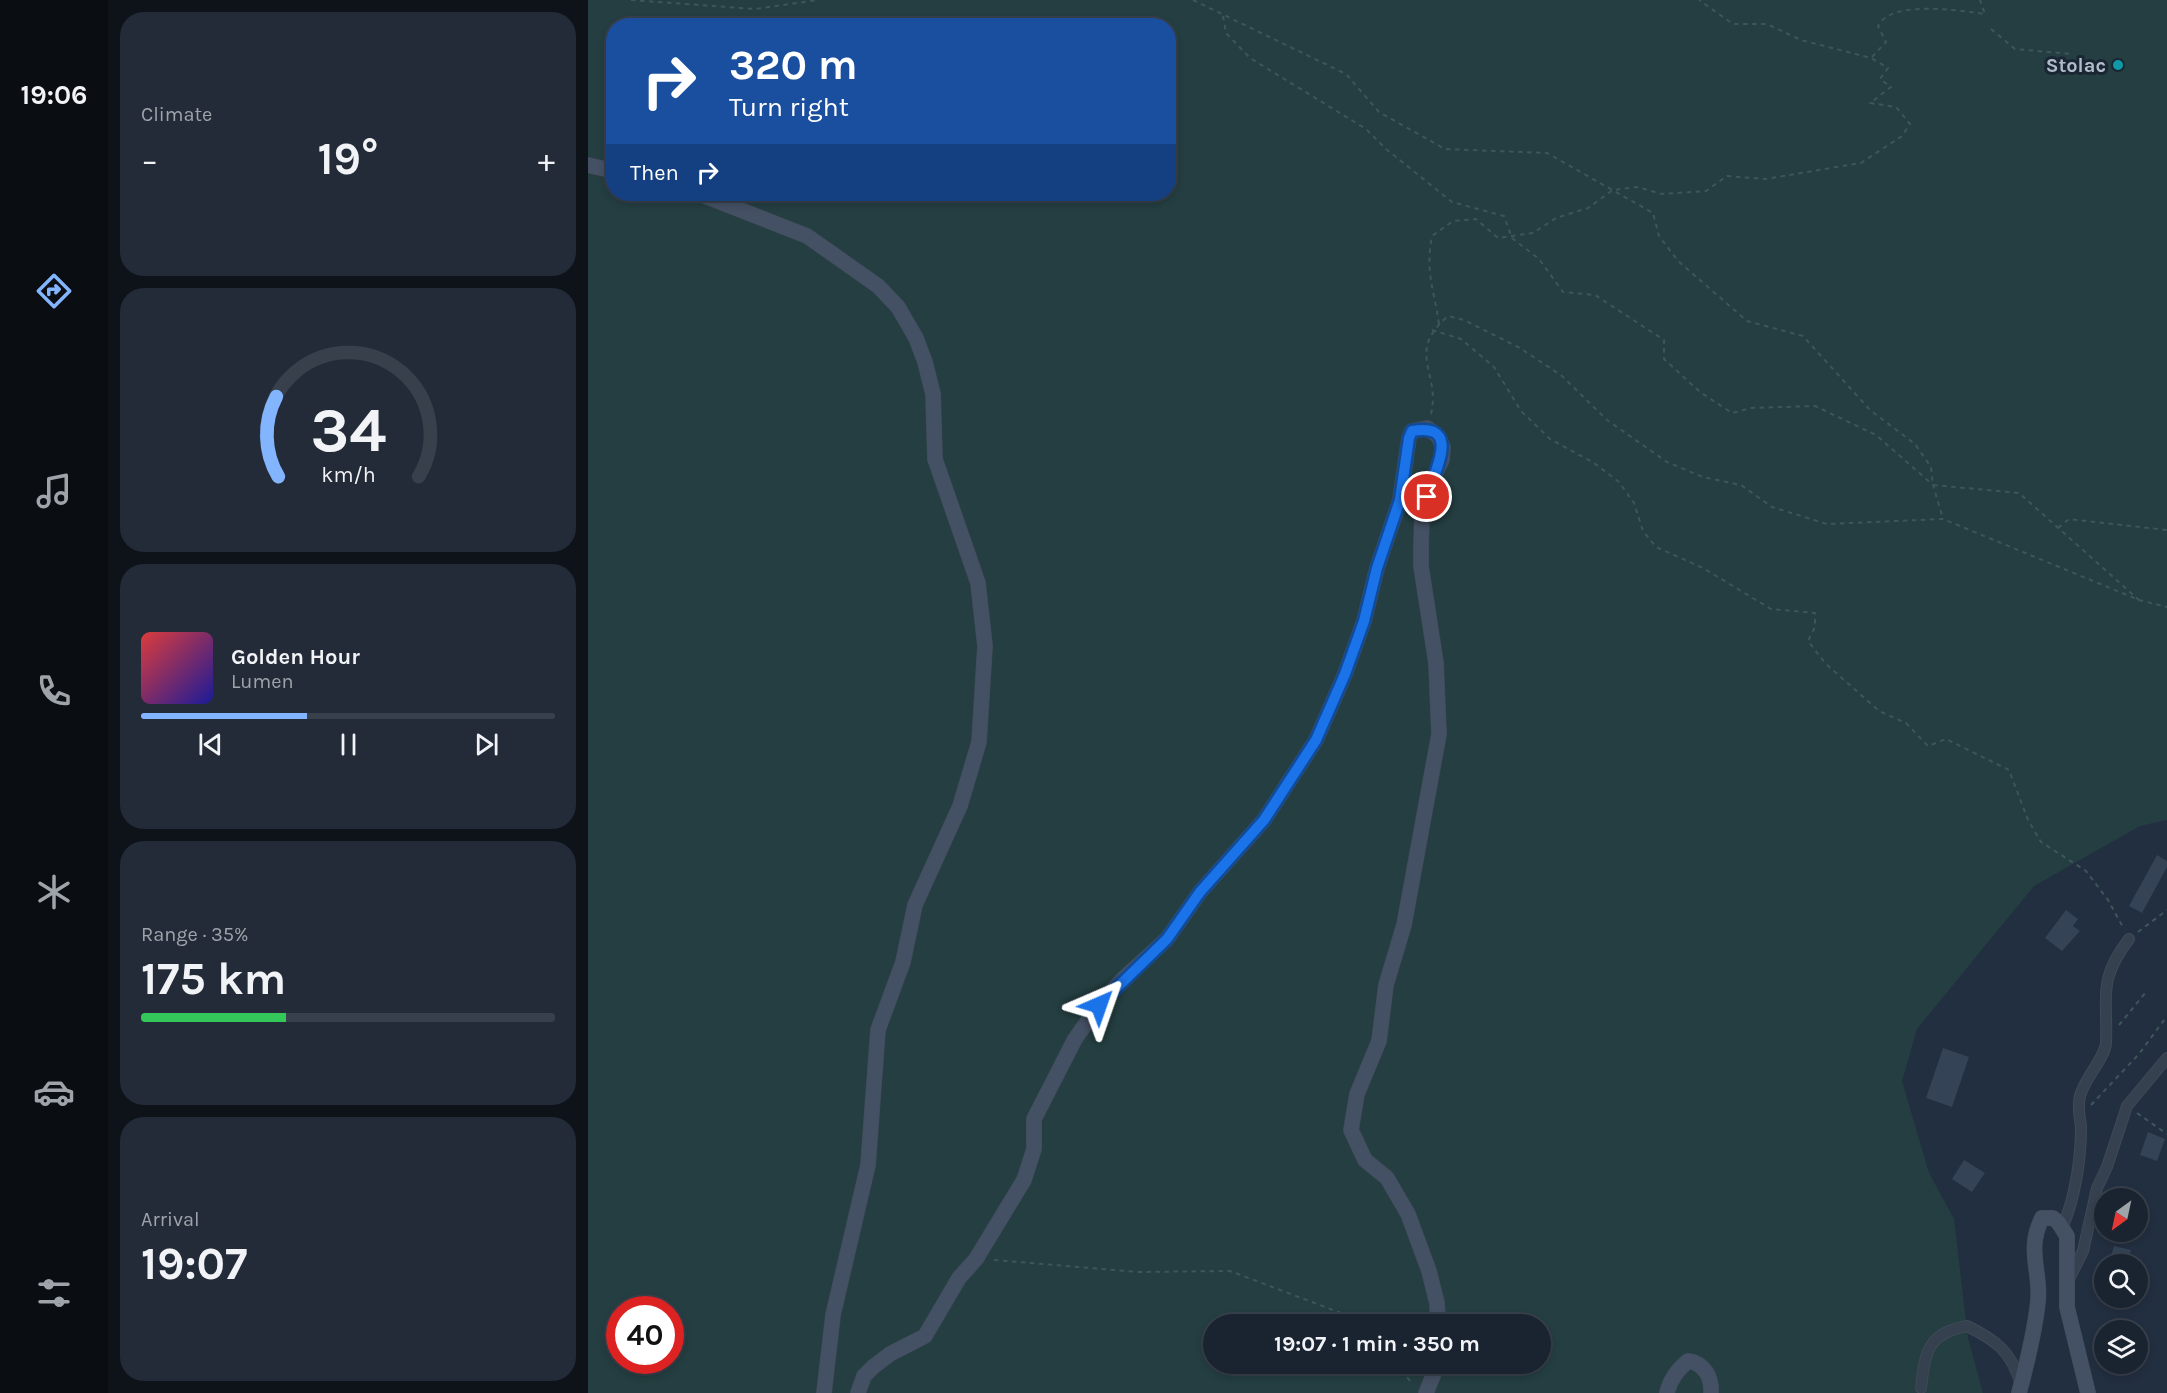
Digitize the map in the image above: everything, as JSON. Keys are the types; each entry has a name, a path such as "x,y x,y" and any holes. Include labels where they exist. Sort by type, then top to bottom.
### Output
{"street":[{"path":"588,165 606,169"},
{"path":"718,201 807,236 878,286 898,307 916,338 925,362 933,394 935,459 978,583 982,603 985,646 979,742 960,806 915,905 903,962 878,1030 868,1165 832,1315 824,1393"},
{"path":"858,1393 864,1376 873,1367 890,1354 925,1336 959,1278 976,1259 1024,1180 1034,1149 1034,1119 1075,1039 1107,997 1167,939 1200,892 1264,820 1316,740 1345,674 1364,621 1377,568 1400,500 1409,438 1412,431 1427,428 1438,436 1443,447 1442,460 1431,480 1422,514 1421,548 1421,566 1436,663 1439,734 1404,925 1386,985 1379,1041 1357,1094 1352,1110 1351,1130 1365,1160 1387,1178 1408,1214 1429,1271 1438,1314"},
{"path":"2063,1226 2070,1208 2078,1165 2081,1126 2077,1112 2080,1093 2106,1045 2104,999 2113,961 2129,939"},
{"path":"2065,1287 2083,1251 2097,1188 2107,1167 2127,1106 2167,1058"},
{"path":"2020,1389 2038,1299 2033,1262 2037,1226 2042,1218 2052,1218 2063,1226 2067,1236 2065,1287 2067,1307 2088,1393"},
{"path":"1921,1388 1925,1354 1947,1330 1967,1326 2002,1346 2018,1372 2020,1389"},
{"path":"1667,1393 1669,1383 1688,1362 1696,1362 1705,1369 1710,1378 1712,1393"},
{"path":"1420,1389 1432,1374"}],"path":[{"path":"631,0 755,9 818,0"},
{"path":"1193,0 1346,74 1379,112 1445,149 1547,153 1653,213 1659,236 1678,261 1747,321 1803,336 1870,410 1915,444 1930,467 1932,485 1943,519"},
{"path":"1439,324 1435,296 1428,277 1428,257 1432,236 1453,221 1476,219 1498,238 1533,233 1556,218 1588,208 1613,190 1636,187 1662,194 1706,191 1728,176 1765,179 1861,163 1902,136 1910,124 1896,107 1870,103 1891,87 1880,80 1888,68 1871,58 1801,39 1767,24 1733,24 1699,0"},
{"path":"1917,4 1985,14 1980,0"},
{"path":"1871,58 1886,42 1878,26 1881,17 1902,6"},
{"path":"1223,16 1226,33 1250,58 1366,129 1386,149 1452,202 1504,216 1511,236 1539,259 1563,292 1595,295 1664,340 1664,359 1700,392 1732,413 1751,408 1815,406 1876,435 1932,485 2019,494 2139,600"},
{"path":"1991,29 2015,49 2072,54"},
{"path":"1427,428 1433,402 1425,348 1432,330 1448,316 1464,320 1520,348 1562,376 1608,420 1667,462 1703,477 1741,485 1772,507 1827,524 1943,519 2139,600 2167,607"},
{"path":"1432,330 1461,339 1494,367 1521,411 1550,439 1594,463 1619,482 1634,503 1643,531 1656,547 1703,568 1771,609 1815,613 1815,627 1808,641 1825,663 1879,711 1906,723 1928,746 1946,739 2010,770 2028,820 2041,842 2086,871 2108,900 2129,939 2167,910"},
{"path":"2058,528 2069,519 2167,530"},
{"path":"2106,1045 2146,992"},
{"path":"2081,1126 2088,1108 2139,1054 2167,1016"},
{"path":"2127,1106 2167,1134"},
{"path":"976,1259 1138,1272 1230,1271 1344,1314"},
{"path":"1405,1374 1420,1389"}],"green space":[{"path":"588,0 2167,0 2167,820 2140,826 2034,886 1917,1029 1902,1081 1929,1173 1954,1219 1968,1338 1983,1393 588,1393"}],"building":[{"path":"2157,855 2167,861 2167,867 2142,913 2129,906"},
{"path":"2066,910 2078,919 2073,926 2080,931 2062,951 2045,938"},
{"path":"1943,1048 1969,1057 1952,1107 1926,1098"},
{"path":"2148,1132 2165,1139 2157,1161 2140,1155"},
{"path":"1964,1160 1985,1173 1972,1192 1952,1179"},
{"path":"2114,1246 2131,1250 2130,1254 2112,1254"}],"place":[{"name":"Stolac","path":"2118,65"}],"route":[{"path":"1099,1005 1123,979 1167,939 1182,921 1200,892 1264,820 1316,740 1345,674 1364,621 1377,568 1400,500 1409,438 1412,431 1421,428 1427,428 1438,436 1443,447 1442,460 1431,480 1427,497"}]}
